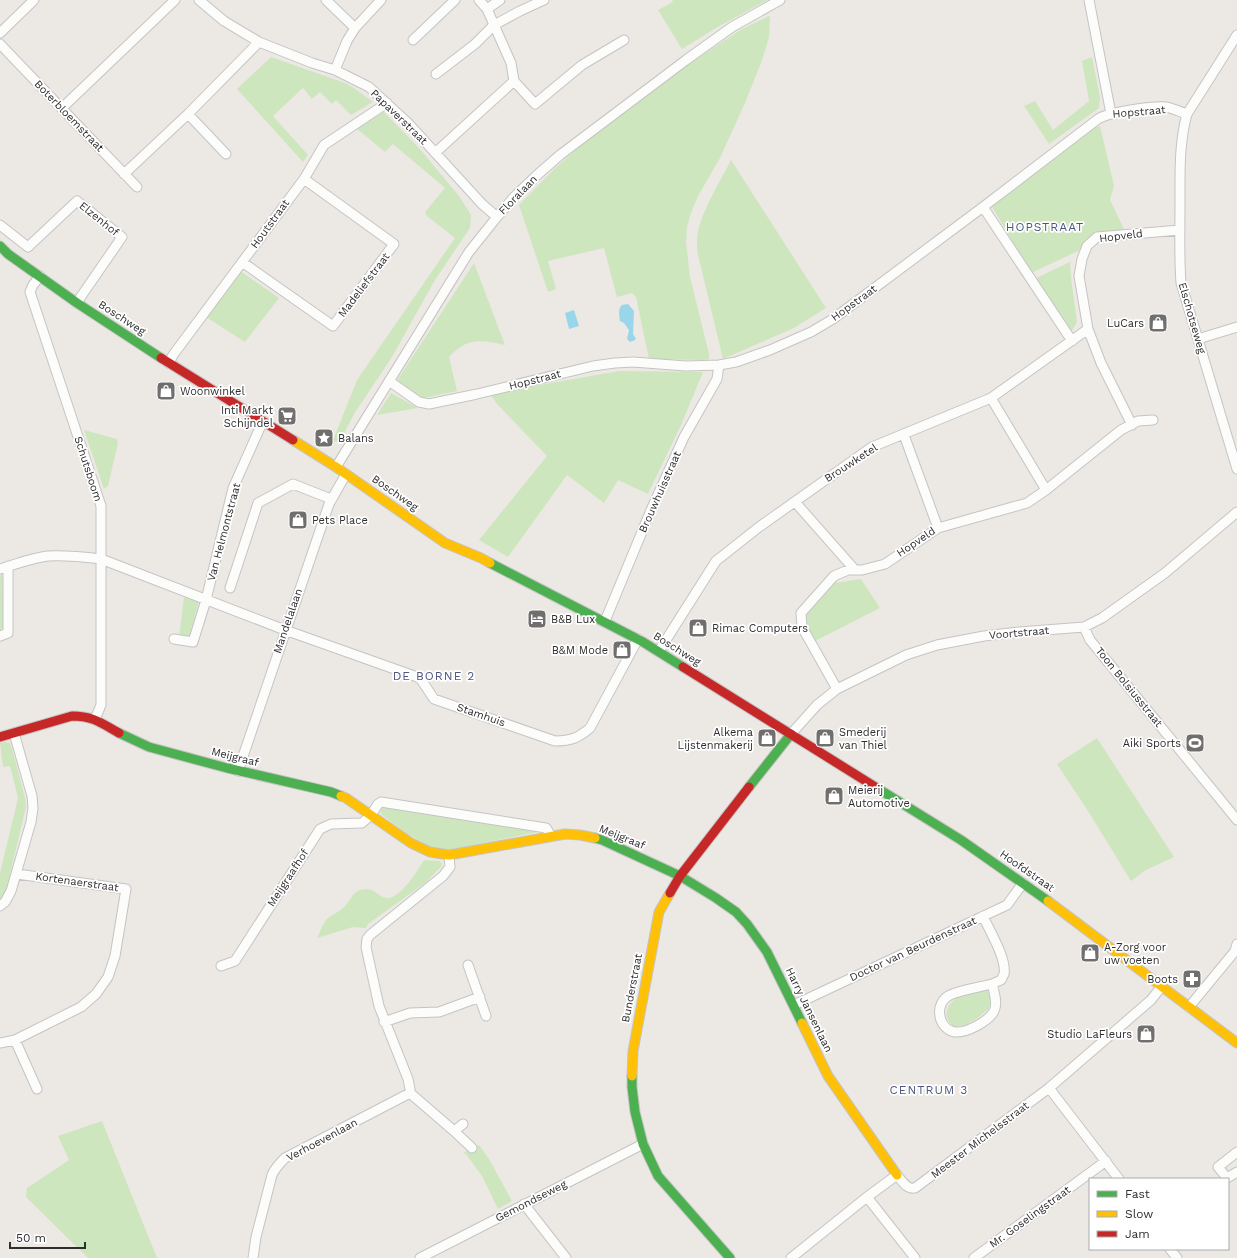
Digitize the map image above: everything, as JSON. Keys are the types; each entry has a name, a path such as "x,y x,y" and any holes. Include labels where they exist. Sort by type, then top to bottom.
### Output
{"street":[{"path":"0,33 34,0"},
{"path":"62,108 175,0"},
{"name":"Papaverstraat","path":"199,0 224,21 259,42 312,63 335,70 369,87 408,123 482,204 497,217"},
{"path":"326,0 355,28"},
{"path":"335,70 347,41 355,28 381,0"},
{"path":"413,40 455,0"},
{"path":"479,0 487,9 511,63 514,81 535,104 582,65 624,40"},
{"path":"487,9 500,0"},
{"path":"436,74 475,44 494,25 520,10 544,0"},
{"name":"Floralaan","path":"336,467 469,252 497,217 536,176 560,155 703,48 732,28 780,0"},
{"path":"1089,0 1111,114"},
{"path":"1187,114 1237,35"},
{"path":"124,174 188,114 259,42"},
{"name":"Boterbloemstraat","path":"0,44 137,187"},
{"path":"435,153 514,81"},
{"name":"Houtstraat","path":"169,363 173,355 304,179 324,145 387,103"},
{"name":"Hopstraat","path":"389,381 419,402 429,404 508,387 593,366 633,362 686,366 719,365 736,362 770,350 822,326 881,284 1104,115 1165,107 1187,114"},
{"path":"188,114 226,154"},
{"name":"Elschotseweg","path":"1187,114 1183,128 1180,166 1180,266 1182,283 1237,469"},
{"name":"Madeliefstraat","path":"242,262 333,326 394,244 304,179"},
{"name":"Elzenhof","path":"0,225 28,247 77,201 122,237 77,303"},
{"path":"983,207 1072,341"},
{"name":"Hopveld","path":"1132,424 1101,363 1088,329 1079,276 1082,259 1087,246 1097,237 1180,230"},
{"name":"Boschweg","path":"0,246 8,254 77,303 169,363 336,467 446,543 481,558 638,639 791,734"},
{"name":"Schutsboom","path":"40,276 30,292 101,506 101,705 94,719"},
{"path":"1198,339 1237,327"},
{"name":"Brouwketel","path":"659,651 716,561 760,527 872,447 991,398 1088,329"},
{"name":"Brouwhuisstraat","path":"605,621 650,510 684,436 717,378 719,365"},
{"path":"991,398 1046,490"},
{"name":"Hopveld","path":"838,689 802,627 801,614 834,576 848,570 862,570 885,564 938,528 1027,503 1046,490 1121,430 1138,421 1153,420"},
{"name":"Van Helmontstraat","path":"174,639 193,642 206,600 233,488 263,421"},
{"path":"904,435 938,528"},
{"name":"Mandelalaan","path":"238,770 331,499 346,474"},
{"path":"230,588 258,503 293,484 331,499"},
{"path":"795,502 855,570"},
{"name":"Voortstraat","path":"791,734 817,705 838,689 906,655 937,645 984,636 1084,627 1102,618 1165,573 1237,512"},
{"path":"0,636 8,634 4,568 48,556 79,556 101,559 285,630"},
{"name":"Toon Bolsiusstraat","path":"1084,627 1090,640 1237,820"},
{"name":"Stamhuis","path":"285,630 420,678 434,699 555,741 569,741 580,736 590,728 638,639"},
{"path":"0,737 72,716 82,716 94,719"},
{"name":"Meijgraaf","path":"94,719 124,736 149,747 331,792 346,798 420,848 430,852 449,855 551,836 565,834 580,835 602,840 680,876"},
{"path":"0,906 11,891 17,874 31,822 33,808 32,796 14,733"},
{"name":"Bunderstraat","path":"730,1258 658,1176 643,1144 635,1112 632,1087 633,1051 659,912 680,876 791,734"},
{"name":"Hoofdstraat","path":"791,734 961,840 1023,883 1237,1043"},
{"path":"371,815 378,804 381,802 386,802 546,828 551,836"},
{"name":"Meijgraafhof","path":"221,966 235,961 320,829 331,824 362,823 371,815"},
{"path":"449,855 450,867 443,876 370,935 367,939 366,947 374,989 384,1022 408,1080 410,1094 472,1148"},
{"name":"Kortenaerstraat","path":"0,1043 15,1040 81,1007 96,994 108,977 115,956 126,889 17,874"},
{"name":"Harry Jansenlaan","path":"680,876 736,912 747,924 767,952 828,1076 897,1175"},
{"name":"Doctor van Beurdenstraat","path":"794,1005 1007,905 1023,883"},
{"path":"983,916 1000,952 1003,961 1004,974 1001,980 992,984 950,995 942,1000 939,1007 940,1015 943,1023 948,1029 955,1032 966,1030 980,1024 994,1011 996,1004 992,984"},
{"path":"1189,1007 1235,951 1237,944"},
{"path":"468,966 486,1016"},
{"name":"Meester Michelsstraat","path":"897,1175 908,1187 911,1189 915,1188 1049,1088 1151,1000 1162,986"},
{"path":"384,1022 410,1013 439,1012 480,997"},
{"path":"15,1040 37,1089"},
{"path":"1049,1088 1118,1178"},
{"name":"Verhoevenlaan","path":"253,1258 256,1237 272,1175 280,1163 285,1158 410,1094"},
{"path":"454,1131 463,1124"},
{"name":"Gemondseweg","path":"420,1258 643,1144"},
{"path":"1237,1152 1218,1166 1227,1178 1237,1172"},
{"name":"Mr. Goselingstraat","path":"974,1258 1106,1161"},
{"path":"791,1258 897,1175"},
{"path":"868,1197 915,1258"},
{"path":"524,1204 566,1258"},
{"path":"1171,1250 1177,1258"}],"green space":[{"path":"672,0 767,0 716,28 682,49 658,10 673,2"},
{"path":"769,16 769,37 762,60 745,103 720,158 698,196 687,227 686,242 690,277 709,359 649,359 636,297 632,293 617,297 604,248 548,261 556,289 548,292 519,205 554,169 600,129 678,71 742,29"},
{"path":"271,57 345,83 373,102 351,115 336,100 332,104 320,92 312,99 303,88 273,116 308,155 303,162 237,89"},
{"path":"1092,57 1100,97 1099,108 1049,144 1024,106 1035,101 1053,130 1089,101 1082,61"},
{"path":"383,111 419,148 459,196 471,215 470,228 435,280 392,357 354,414 339,443 333,440 357,380 455,238 427,216 425,212 445,188 393,144 385,152 356,128 381,114"},
{"path":"1100,126 1114,186 1110,200 1124,229 1102,235 1087,242 1078,251 1031,273 991,205 1096,127"},
{"path":"731,160 826,308 794,328 723,359 698,255 697,240 698,231 705,210"},
{"path":"1072,261 1070,263 1071,278 1077,322 1070,334 1032,280"},
{"path":"474,263 505,345 482,341 469,343 462,346 449,357 457,391 424,398 400,385 398,379"},
{"path":"239,270 279,298 245,342 206,317"},
{"path":"619,371 703,372 681,425 648,494 618,480 604,503 567,475 508,557 479,540 547,456 497,404 491,395"},
{"path":"391,393 418,408 377,415"},
{"path":"84,430 117,439 118,443 108,486 104,489"},
{"path":"2,574 4,630 0,631 0,575"},
{"path":"861,579 880,608 815,641 804,622 807,613 835,583"},
{"path":"184,597 199,601 188,641 179,638"},
{"path":"1097,738 1174,857 1146,870 1131,881 1057,764"},
{"path":"0,743 10,743 12,748 26,807 5,895 0,901 0,873 18,798 10,766 3,767"},
{"path":"385,806 537,829 538,832 447,850 433,848 406,833 381,814 381,807"},
{"path":"424,860 440,861 442,864 441,867 425,883 368,924 366,928 353,927 317,938 325,921 330,916 342,909 355,893 370,889 386,898 394,896 399,893 409,882"},
{"path":"987,989 991,1000 989,1008 981,1015 964,1025 954,1027 949,1022 947,1018 947,1011 949,1005 953,1001 963,995"},
{"path":"102,1121 157,1258 88,1258 26,1197 27,1188 69,1160 58,1136"},
{"path":"479,1145 489,1159 512,1201 498,1209 482,1176 466,1154 463,1153"}],"water":[{"path":"628,304 634,311 633,334 636,339 630,342 627,339 629,330 624,323 620,321 619,314 622,305"},
{"path":"574,310 579,326 569,329 565,313"}],"traffic: fast":[{"path":"0,246 8,254 77,303 161,358"},
{"path":"490,563 643,642 683,667"},
{"path":"119,733 149,747 227,768 331,792 341,796"},
{"path":"749,787 791,734"},
{"path":"877,788 961,840 1048,901"},
{"path":"595,838 680,876 736,912 747,924 767,952 802,1023"},
{"path":"632,1076 635,1112 643,1144 658,1176 730,1258"}],"traffic: slow":[{"path":"293,440 336,467 445,543 490,563"},
{"path":"341,796 411,843 430,852 449,855 565,834 595,838"},
{"path":"632,1076 633,1051 659,912 670,893"},
{"path":"1048,901 1237,1043"},
{"path":"802,1023 828,1076 897,1175"}],"traffic: jam":[{"path":"161,358 293,440"},
{"path":"683,667 877,788"},
{"path":"0,737 72,716 86,717 102,723 119,733"},
{"path":"670,893 680,876 749,787"}],"place":[{"name":"LuCars","path":"1158,323"},
{"name":"Woonwinkel","path":"166,391"},
{"name":"Inti Markt Schijndel","path":"287,416"},
{"name":"Balans","path":"324,438"},
{"name":"Pets Place","path":"298,520"},
{"name":"B&B Lux","path":"537,619"},
{"name":"Rimac Computers","path":"698,628"},
{"name":"B&M Mode","path":"622,650"},
{"name":"Alkema Lijstenmakerij","path":"767,738"},
{"name":"Smederij van Thiel","path":"825,738"},
{"name":"Aiki Sports","path":"1195,743"},
{"name":"Meierij Automotive","path":"834,796"},
{"name":"A-Zorg voor uw voeten","path":"1090,953"},
{"name":"Boots","path":"1192,979"},
{"name":"Studio LaFleurs","path":"1146,1034"}],"district":[{"name":"HOPSTRAAT","path":"1045,227"},
{"name":"DE BORNE 2","path":"434,676"},
{"name":"CENTRUM 3","path":"929,1090"}]}
